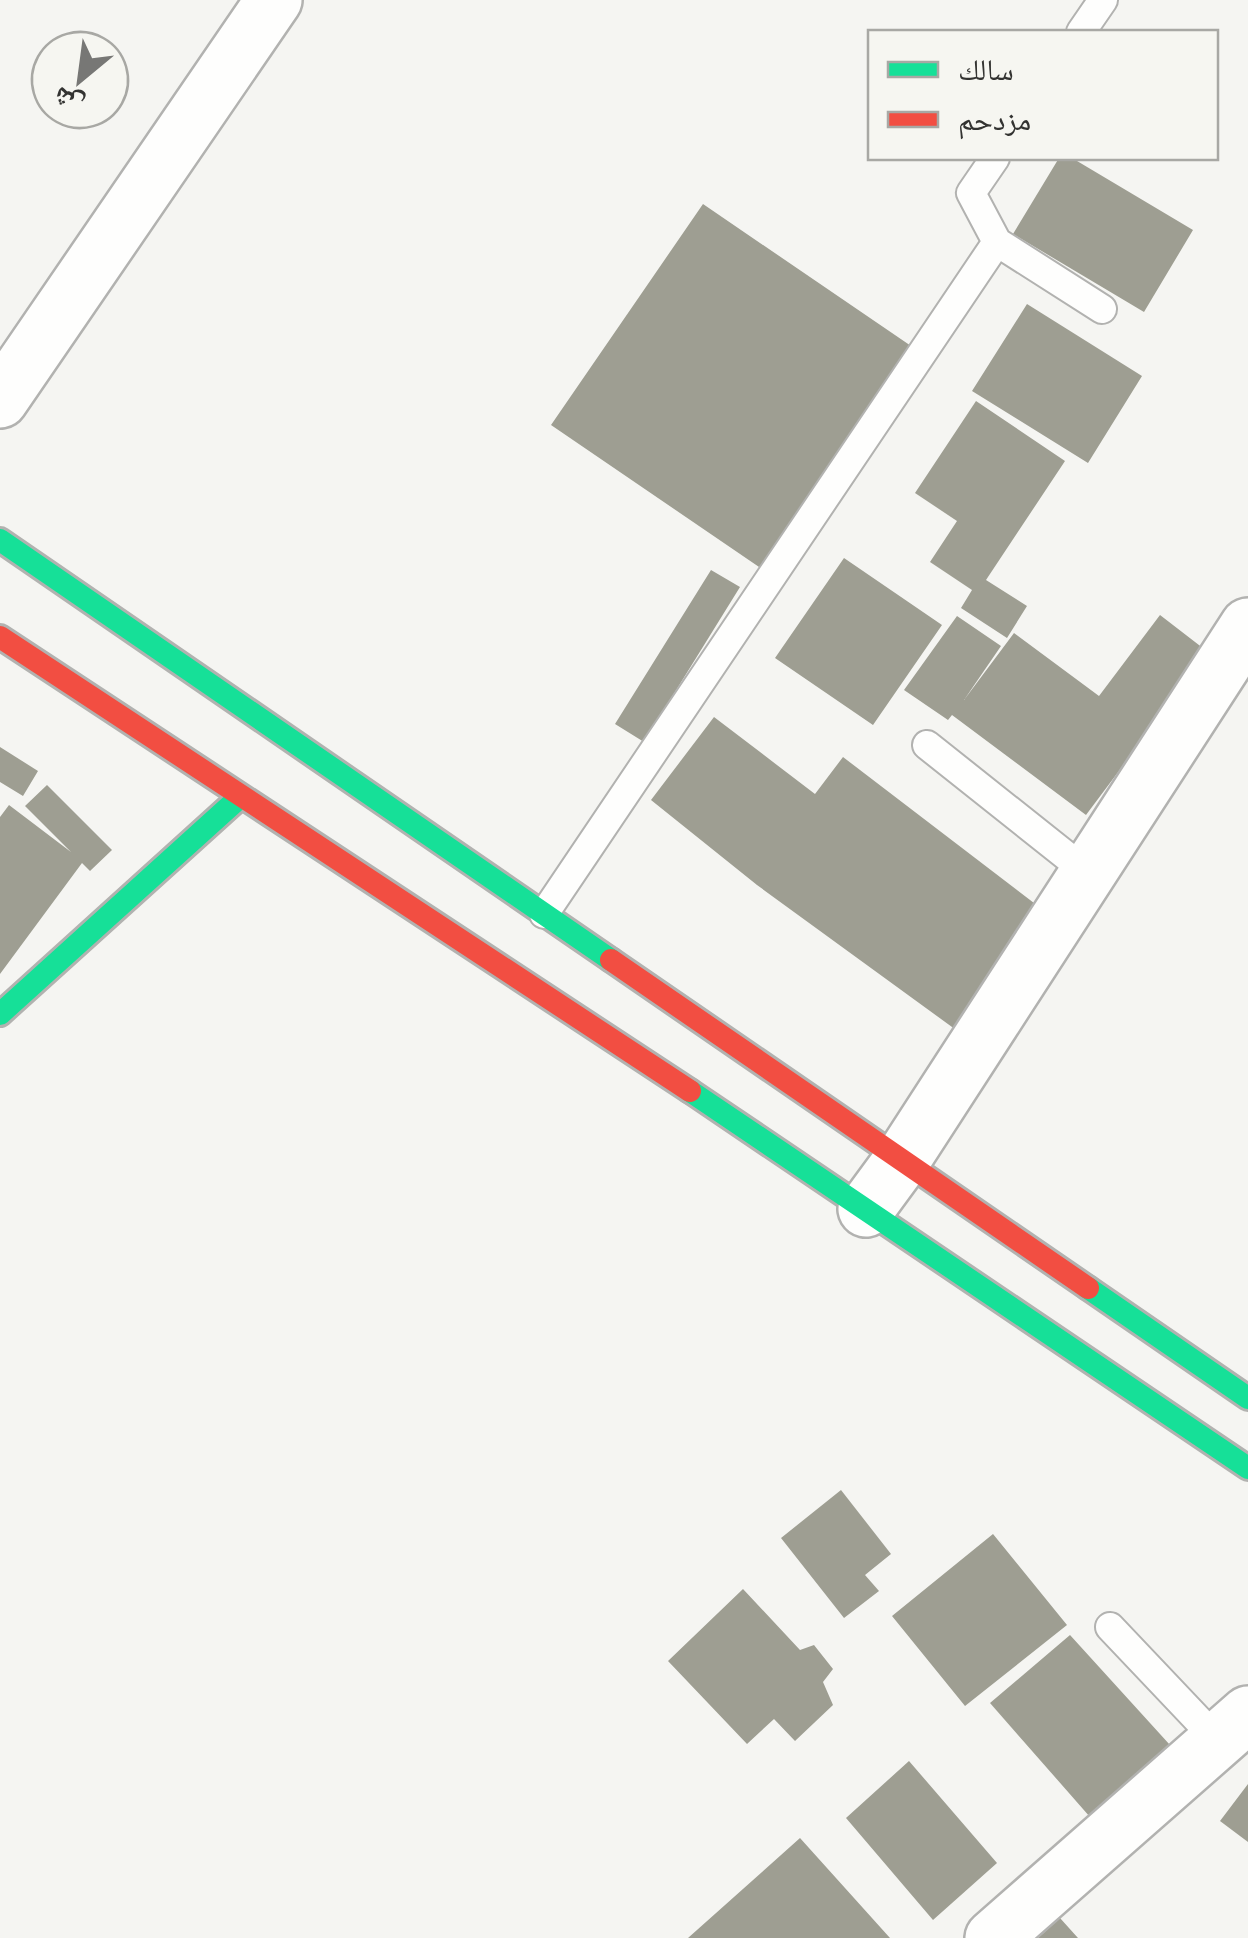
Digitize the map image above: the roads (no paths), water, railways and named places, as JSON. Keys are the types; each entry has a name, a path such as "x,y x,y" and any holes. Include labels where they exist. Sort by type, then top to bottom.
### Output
{"main road":[{"path":"0,540 208,695 544,914 1248,1398"},
{"path":"0,636 178,744 240,797 866,1209 1248,1468"},
{"path":"0,1014 240,797"}],"street":[{"path":"0,400 274,0"},
{"path":"866,1209 902,1160 1248,626"},
{"path":"992,1938 1234,1726"}],"lane":[{"path":"1082,30 1103,0"},
{"path":"994,160 970,192 997,242 1102,309"},
{"path":"544,914 997,242"},
{"path":"927,746 1088,872"},
{"path":"1110,1627 1202,1724 1234,1726"}]}
